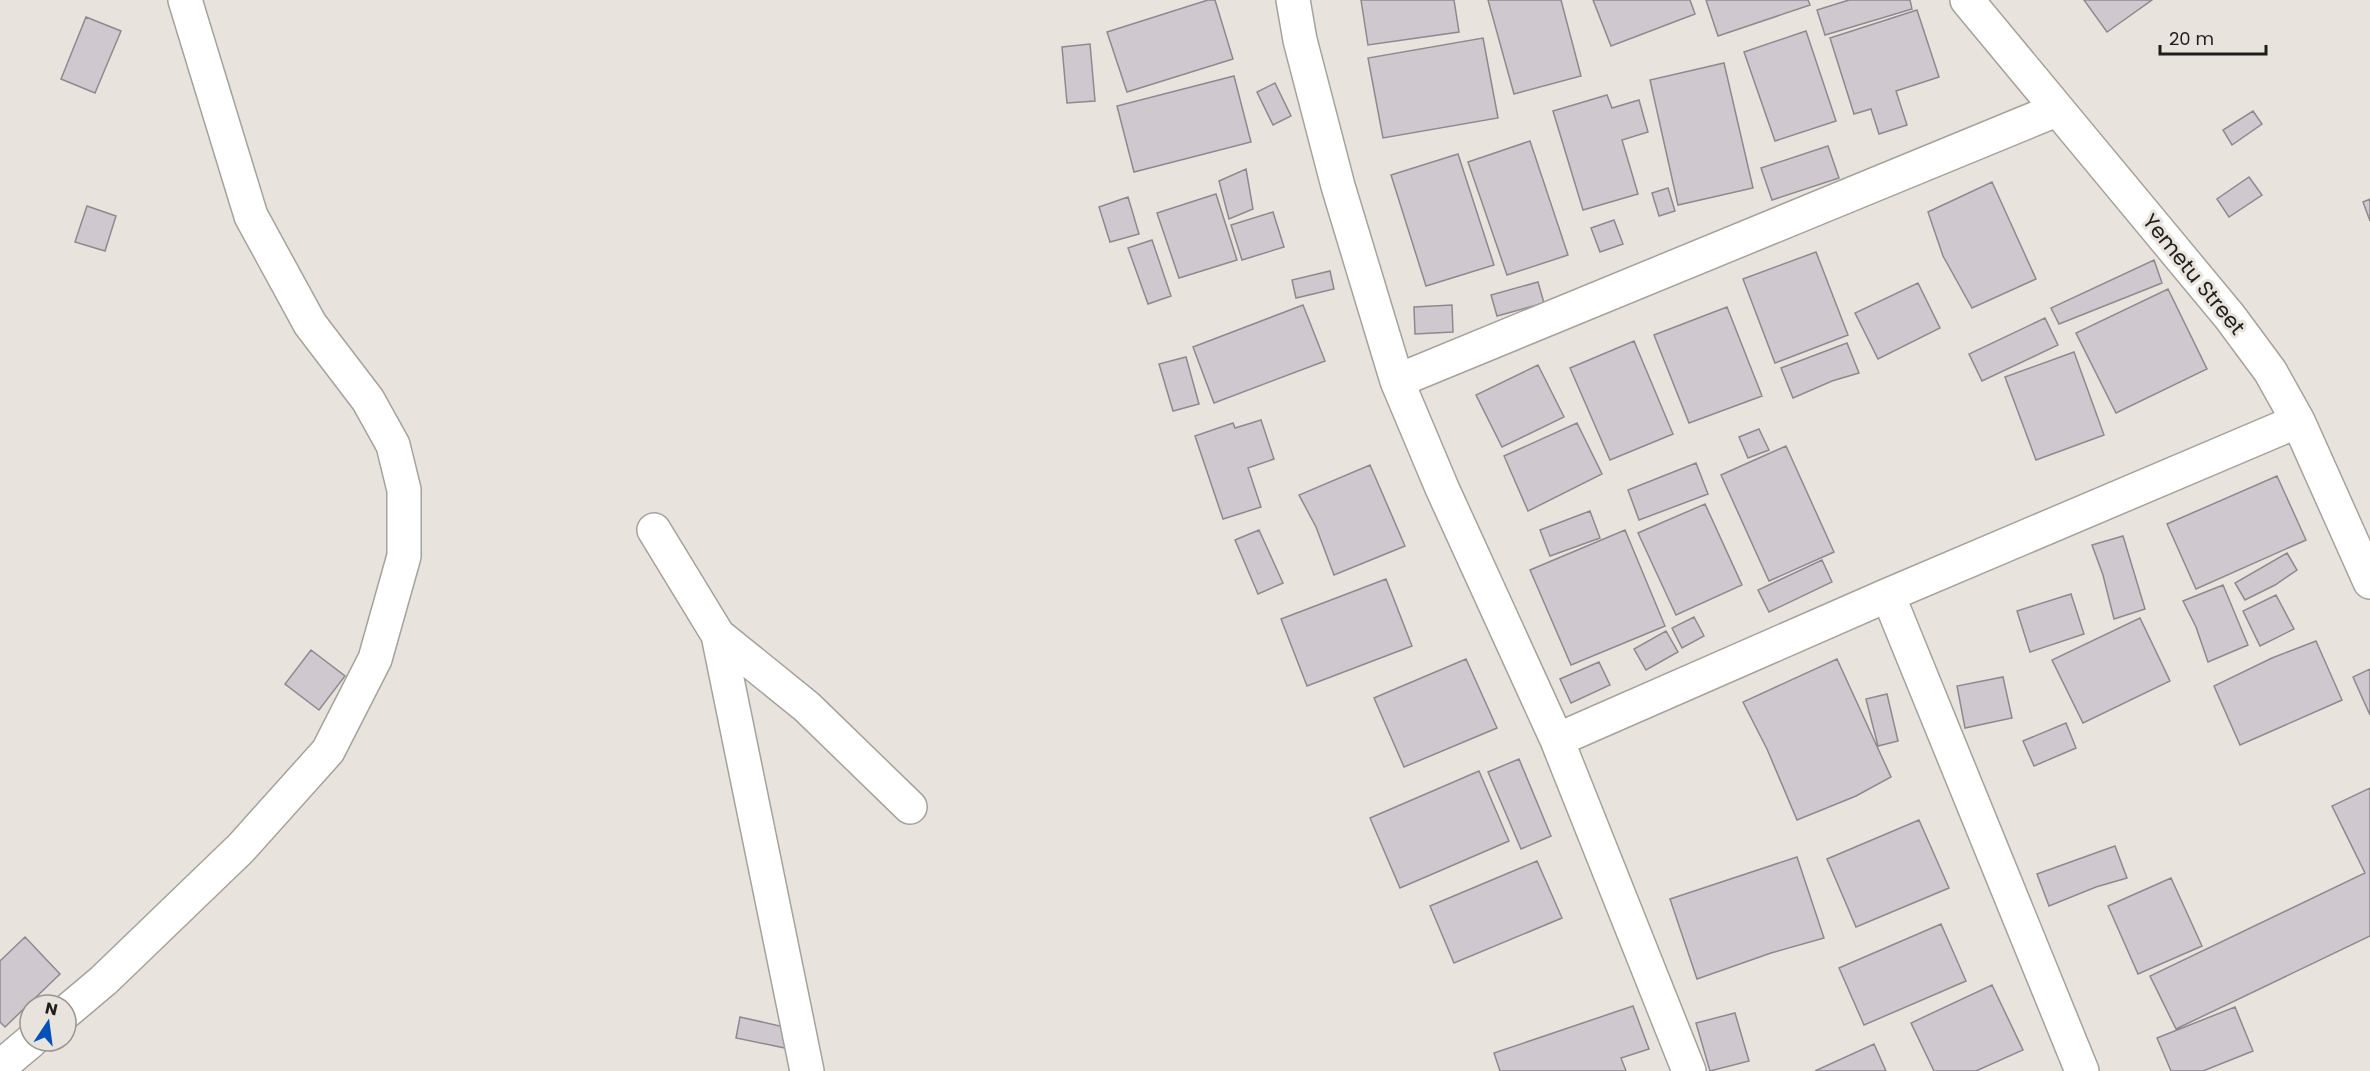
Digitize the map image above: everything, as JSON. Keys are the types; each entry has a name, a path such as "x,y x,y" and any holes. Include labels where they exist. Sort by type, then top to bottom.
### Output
{"street":[{"path":"78,1002 104,980 241,848 328,751 375,659 404,556 404,490 393,445 368,400 310,324 251,216 185,0"},
{"path":"1293,0 1300,40 1338,186 1397,381 1442,488 1557,740 1689,1071"},
{"name":"Yemetu Street","path":"1967,0 2056,110 2147,215 2230,317 2270,371 2298,421 2370,582"},
{"path":"1397,381 2056,110"},
{"path":"1557,740 1888,595 2298,421"},
{"path":"654,530 718,635 807,1071"},
{"path":"1888,595 2082,1071"},
{"path":"718,635 807,706 910,807"},
{"path":"0,1067 18,1052"}],"building":[{"path":"1208,0 1215,0 1233,59 1127,92 1107,32"},
{"path":"1361,0 1454,0 1459,32 1368,45"},
{"path":"1488,0 1561,0 1581,76 1514,94"},
{"path":"1593,0 1690,0 1695,14 1611,46"},
{"path":"1706,0 1808,0 1810,5 1718,36"},
{"path":"1849,0 1910,0 1912,9 1825,35 1817,10"},
{"path":"2084,0 2152,0 2107,32"},
{"path":"1917,10 1939,77 1896,91 1907,125 1879,134 1871,109 1854,114 1830,38"},
{"path":"86,17 121,31 95,93 61,79"},
{"path":"1806,31 1836,121 1775,141 1744,52"},
{"path":"1483,38 1498,118 1383,138 1368,58"},
{"path":"1090,44 1095,101 1067,103 1062,47"},
{"path":"1724,63 1753,188 1678,205 1650,80"},
{"path":"1234,76 1251,142 1134,172 1117,106"},
{"path":"1275,83 1291,116 1273,125 1257,92"},
{"path":"1607,95 1612,108 1639,100 1648,132 1622,140 1638,194 1583,210 1553,111"},
{"path":"2253,111 2262,124 2232,145 2223,130"},
{"path":"1530,141 1568,255 1507,275 1468,162"},
{"path":"1828,146 1839,178 1772,200 1761,168"},
{"path":"1458,154 1494,265 1426,286 1391,175"},
{"path":"1246,169 1253,209 1229,219 1219,181"},
{"path":"2249,177 2262,195 2229,217 2217,199"},
{"path":"1992,182 2036,279 1972,308 1943,256 1928,212"},
{"path":"1668,188 1675,211 1659,216 1652,193"},
{"path":"1216,194 1237,260 1179,278 1157,213"},
{"path":"1128,197 1139,234 1110,242 1099,207"},
{"path":"2370,199 2370,221 2363,202"},
{"path":"87,206 116,216 105,251 75,242"},
{"path":"1273,212 1284,247 1242,260 1231,225"},
{"path":"1614,220 1623,244 1600,252 1591,228"},
{"path":"1152,240 1171,296 1148,304 1128,248"},
{"path":"1816,252 1848,335 1775,363 1743,279"},
{"path":"2154,260 2162,283 2059,324 2051,308"},
{"path":"1330,271 1334,289 1296,298 1292,280"},
{"path":"1538,282 1544,303 1497,316 1491,295"},
{"path":"1918,283 1940,328 1878,359 1855,313"},
{"path":"2168,289 2207,369 2116,413 2076,333"},
{"path":"1303,305 1325,361 1214,403 1193,347"},
{"path":"1452,305 1453,332 1415,334 1414,307"},
{"path":"1727,307 1762,396 1689,423 1654,335"},
{"path":"2045,318 2058,345 1982,381 1969,354"},
{"path":"1634,341 1673,434 1610,460 1570,368"},
{"path":"1847,343 1859,373 1832,381 1793,398 1781,368"},
{"path":"2074,352 2104,435 2036,460 2005,377"},
{"path":"1186,357 1199,404 1173,411 1159,364"},
{"path":"1538,365 1564,417 1502,447 1476,395"},
{"path":"1261,420 1274,459 1248,468 1261,507 1223,519 1195,436 1233,423 1235,428"},
{"path":"1577,423 1602,474 1528,511 1504,456"},
{"path":"1759,429 1769,450 1748,458 1739,437"},
{"path":"1786,446 1834,552 1769,581 1721,475"},
{"path":"1696,463 1708,494 1639,520 1628,490"},
{"path":"1370,465 1405,546 1334,575 1316,527 1299,495"},
{"path":"2277,476 2306,540 2196,589 2167,524"},
{"path":"1705,504 1742,585 1676,615 1638,533"},
{"path":"1590,511 1600,538 1550,556 1540,530"},
{"path":"1259,530 1283,583 1258,594 1235,540"},
{"path":"1625,530 1665,626 1571,665 1530,570"},
{"path":"2123,536 2145,609 2114,619 2103,575 2092,545"},
{"path":"2287,553 2297,570 2275,585 2245,600 2235,583"},
{"path":"1822,560 1832,582 1769,612 1758,590"},
{"path":"1386,579 1412,646 1307,686 1281,619"},
{"path":"2223,585 2248,645 2208,662 2196,627 2183,601"},
{"path":"2071,594 2084,634 2030,652 2017,611"},
{"path":"2276,595 2294,629 2260,646 2243,611"},
{"path":"1694,617 1704,636 1682,648 1672,628"},
{"path":"2140,618 2170,681 2083,723 2052,660"},
{"path":"1666,631 1678,652 1646,670 1634,649"},
{"path":"2316,641 2342,700 2240,745 2214,686 2272,658"},
{"path":"311,650 345,676 319,710 285,684"},
{"path":"1466,659 1497,728 1404,767 1374,698"},
{"path":"1837,659 1891,777 1856,796 1797,820 1767,749 1743,702"},
{"path":"1599,662 1610,685 1571,703 1560,679"},
{"path":"2370,669 2370,715 2353,677"},
{"path":"2003,677 2012,718 1965,728 1957,686"},
{"path":"1887,694 1898,741 1878,746 1866,699"},
{"path":"2066,723 2076,748 2034,766 2023,741"},
{"path":"1519,759 1551,836 1521,849 1488,772"},
{"path":"1479,771 1509,841 1400,888 1370,818"},
{"path":"2370,788 2370,936 2176,1029 2150,976 2365,873 2332,806"},
{"path":"1919,820 1949,888 1856,927 1827,859"},
{"path":"2115,846 2127,878 2096,887 2049,906 2037,874"},
{"path":"1797,857 1824,938 1771,953 1697,979 1670,899"},
{"path":"1537,861 1562,918 1454,963 1430,906"},
{"path":"2171,878 2202,946 2138,974 2108,906"},
{"path":"1941,924 1966,981 1864,1025 1839,968"},
{"path":"25,937 60,974 40,993 18,993 18,1014 5,1027 0,1022 0,961"},
{"path":"1992,985 2023,1050 1976,1071 1934,1071 1911,1023"},
{"path":"1633,1006 1649,1049 1621,1058 1626,1071 1500,1071 1494,1053"},
{"path":"2235,1007 2253,1051 2203,1071 2171,1071 2157,1038"},
{"path":"1735,1013 1749,1061 1710,1071 1696,1023"},
{"path":"740,1017 789,1028 785,1048 736,1038"},
{"path":"1874,1044 1886,1071 1815,1071"}]}
